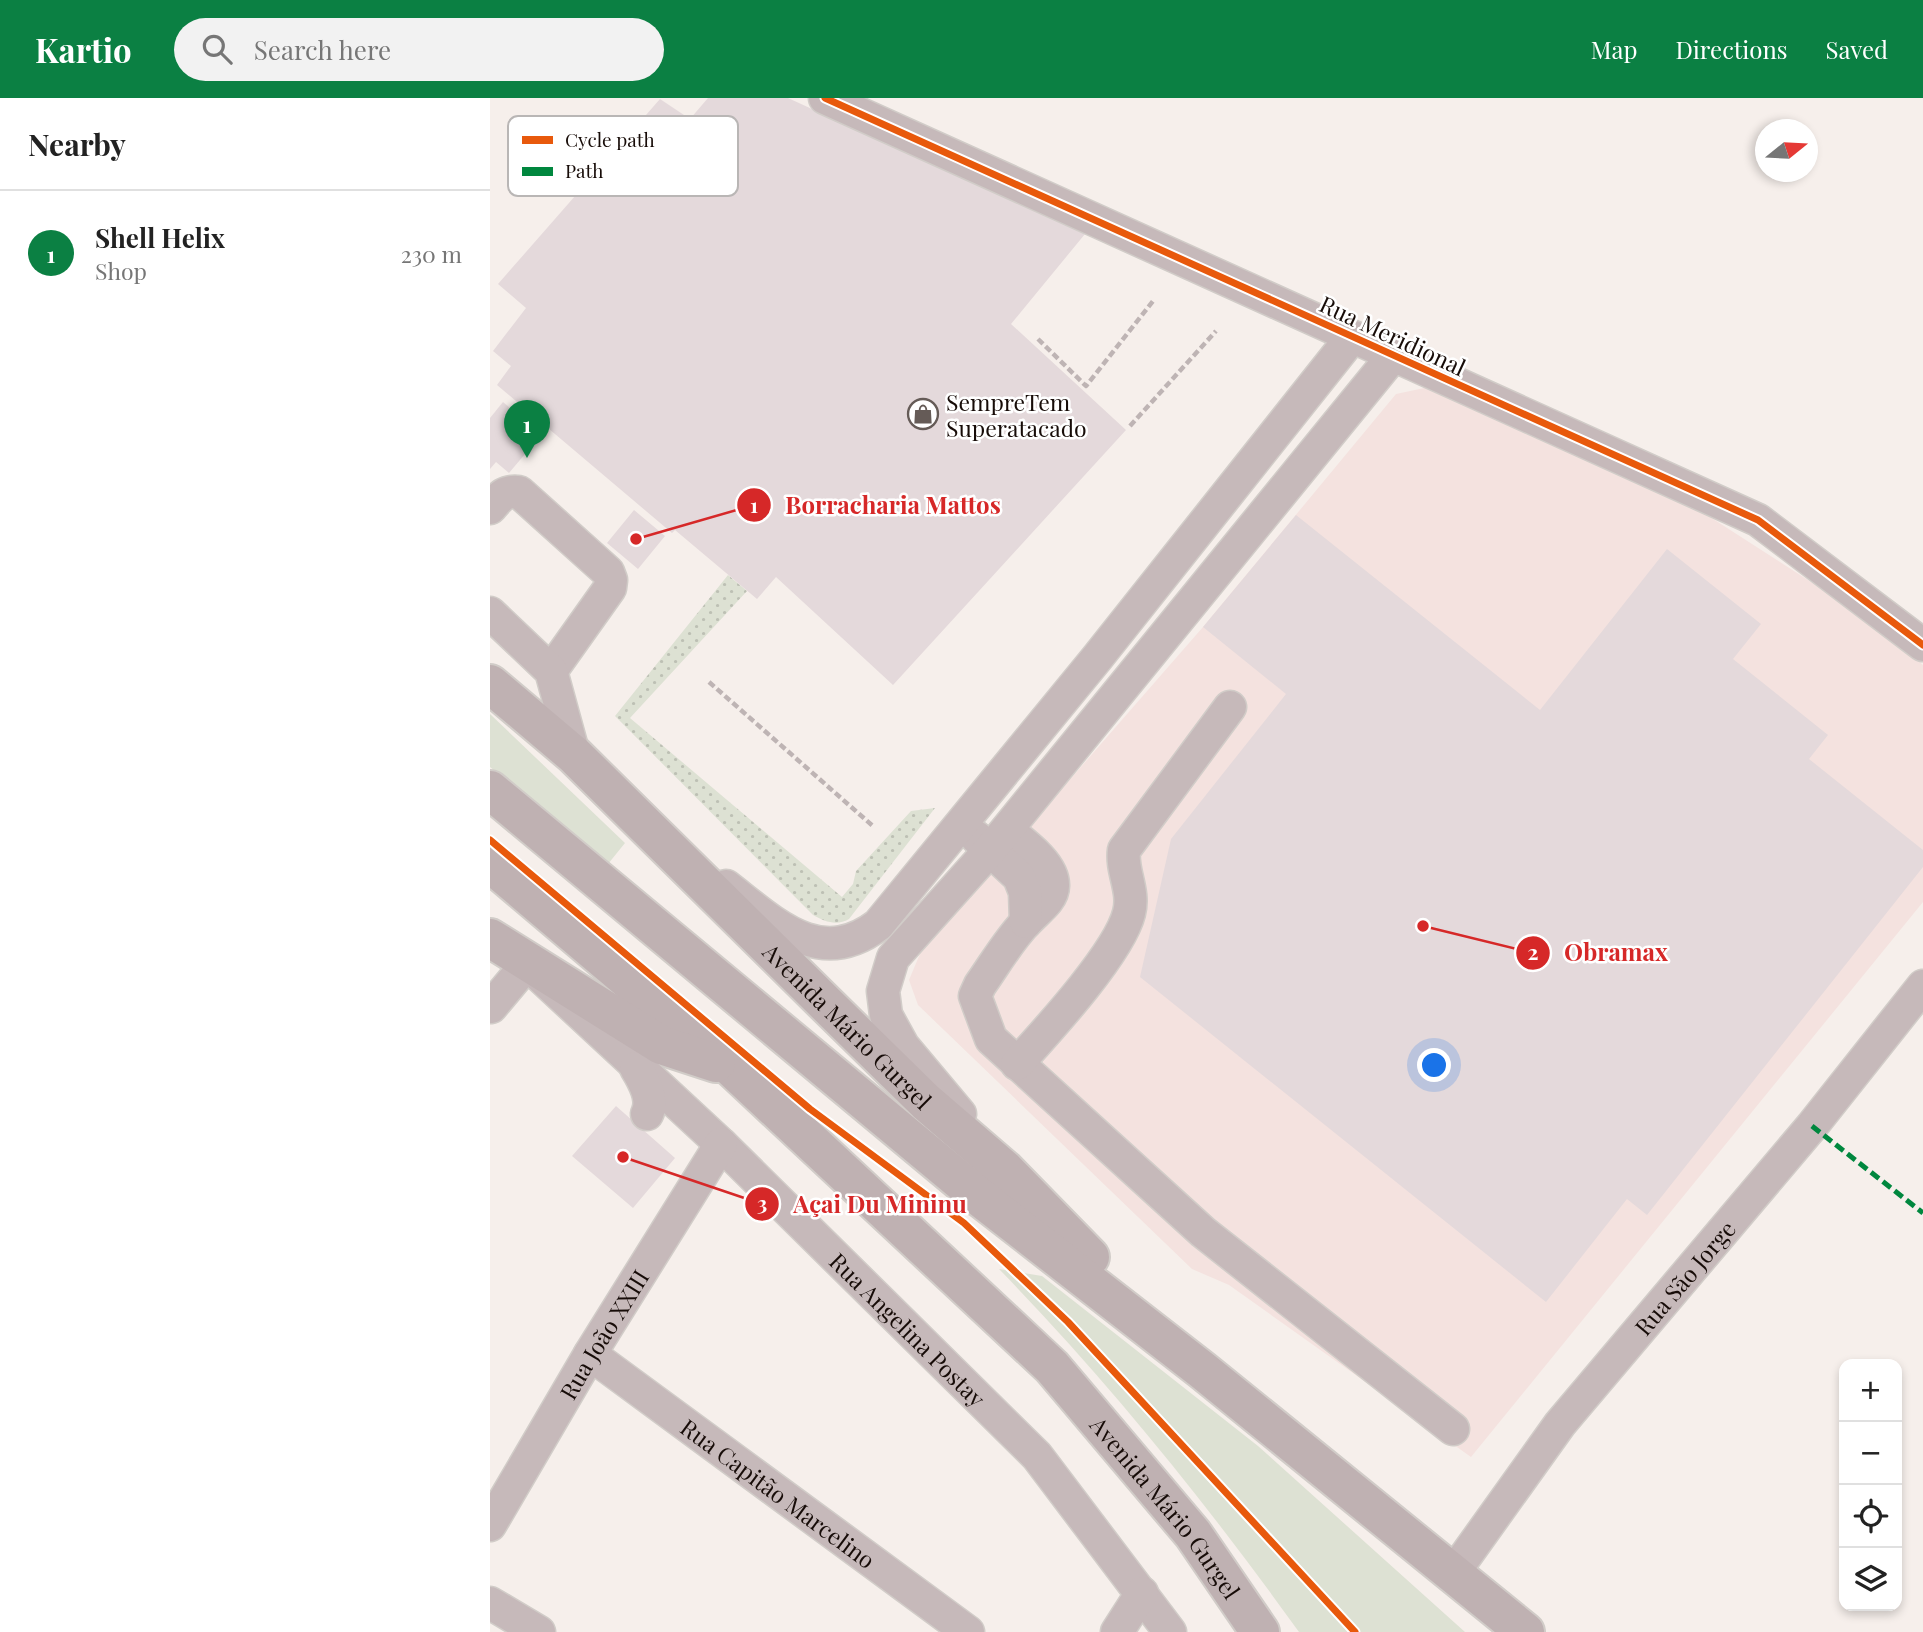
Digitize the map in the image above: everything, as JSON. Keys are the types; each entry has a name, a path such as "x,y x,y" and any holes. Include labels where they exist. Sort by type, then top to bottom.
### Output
{"main road":[{"name":"Avenida Mário Gurgel","path":"490,684 574,755 907,1083 1030,1196 1202,1370"},
{"name":"Avenida Mário Gurgel","path":"490,790 982,1199 1202,1370 1525,1632"},
{"name":"Avenida Mário Gurgel","path":"490,863 732,1068 1052,1367 1193,1534 1260,1632"},
{"name":"Avenida Mário Gurgel","path":"490,938 527,964 661,1045 732,1068"}],"street":[{"name":"Rua Meridional","path":"825,98 1392,357 1758,520 1923,645"},
{"path":"631,812 777,925 811,943 851,941 878,925 1352,337"},
{"path":"1030,1196 903,1046 884,1003 886,975 900,947 998,840 1392,357"},
{"path":"490,508 502,494 519,492 608,572 611,580 610,588 551,671"},
{"path":"490,612 551,671 574,755"},
{"path":"1017,1064 1056,1020 1117,939 1130,912 1130,888 1122,863 1124,850 1230,707"},
{"path":"961,825 998,840 1025,892 1026,922 975,996 991,1039 1203,1232 1453,1429"},
{"path":"491,1007 527,964"},
{"name":"Rua Angelina Postay","path":"527,964 721,1144 1037,1456 1170,1632"},
{"name":"Rua São Jorge","path":"1452,1575 1560,1424 1812,1126 1923,986"},
{"path":"632,1061 644,1081 652,1118 671,1114 692,1118"},
{"name":"Rua João XXIII","path":"490,1525 590,1354 721,1144"},
{"name":"Rua Capitão Marcelino","path":"590,1354 968,1632"},
{"path":"1117,1632 1142,1592"},
{"path":"490,1603 539,1632"}],"path":[{"path":"1038,339 1086,386 1153,301"},
{"path":"1130,426 1216,331"},
{"path":"709,681 874,827"}],"shaded area":[{"path":"1429,387 1668,490 1870,620 1923,665 1923,902 1471,1457 1229,1285 1192,1269 918,1005 909,980 922,949 1203,627 1396,394"},
{"path":"728,575 747,591 630,718 842,897 853,884 856,871 911,811 935,808 849,919 844,921 831,922 813,915 615,716"},
{"path":"490,714 625,843 608,864 490,767"},
{"path":"999,1269 1042,1276 1258,1446 1465,1632 1299,1632 1229,1537 1156,1445 1079,1355"}],"building":[{"path":"708,98 788,98 1085,234 1011,324 1126,430 893,685 776,577 757,599 675,530 672,533 497,385 511,366 493,351 526,308 498,284 575,196 738,196 738,116 693,116"},
{"path":"660,99 686,116 645,116"},
{"path":"503,402 541,435 509,473 496,462 490,469 490,418"},
{"path":"634,510 665,536 638,569 607,543"},
{"path":"1296,515 1540,710 1667,549 1761,624 1733,659 1828,735 1809,759 1923,850 1923,867 1647,1215 1627,1199 1546,1302 1140,977 1171,839 1286,694 1203,627"},
{"path":"616,1106 675,1158 633,1208 572,1156"}],"marked path":[{"path":"1812,1126 1923,1213"}],"cycle path":[{"path":"825,98 1758,520 1923,645"},
{"path":"490,840 810,1109 964,1223 1068,1322 1355,1632"}],"place":[{"name":"SempreTem Superatacado","path":"923,414"},
{"name":"Shell Helix","path":"527,458"},
{"name":"Borracharia Mattos","path":"636,539"},
{"name":"Obramax","path":"1423,926"},
{"name":"Açai Du Mininu","path":"623,1157"}]}
